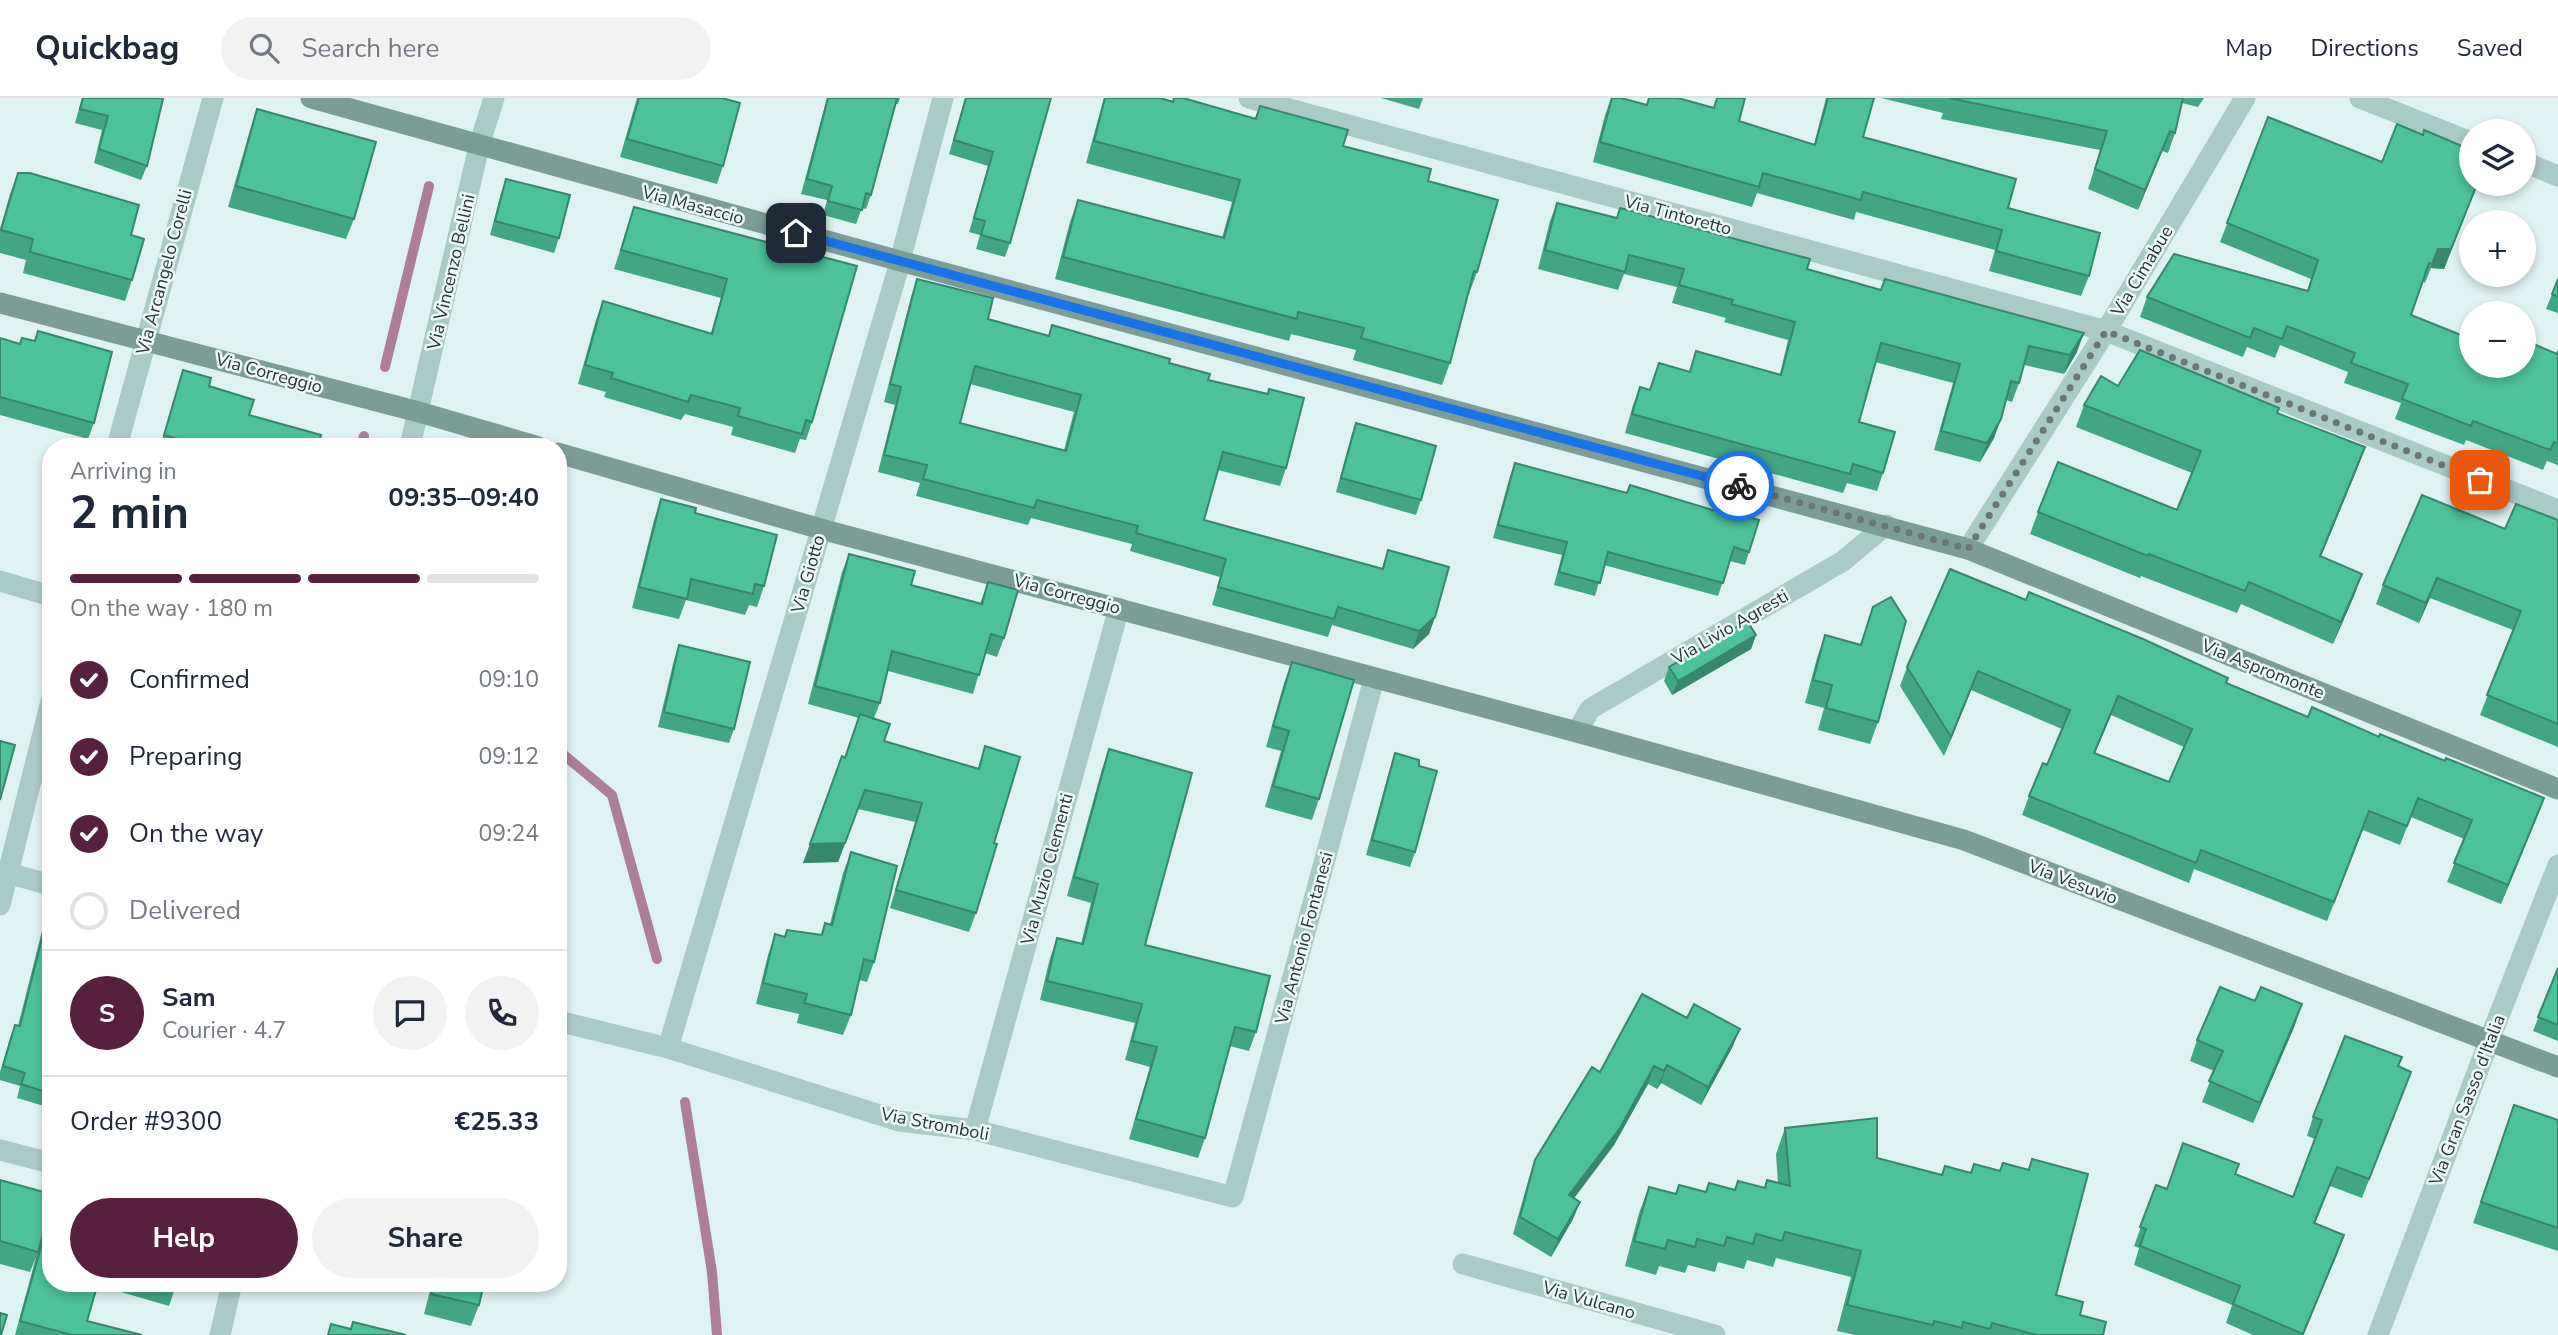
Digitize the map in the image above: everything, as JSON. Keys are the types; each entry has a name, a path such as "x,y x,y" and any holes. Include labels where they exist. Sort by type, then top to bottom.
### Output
{"street":[{"name":"Via Arcangelo Corelli","path":"119,438 214,98"},
{"name":"Via Masaccio","path":"311,98 900,261 1968,549"},
{"name":"Via Vincenzo Bellini","path":"412,438 479,146 494,98"},
{"name":"Via Giotto","path":"668,1048 900,261 943,98"},
{"name":"Via Tintoretto","path":"1249,98 2106,331 2558,510"},
{"name":"Via Cimabue","path":"1968,549 2106,331 2245,98"},
{"path":"2360,98 2459,137"},
{"path":"2536,167 2558,176"},
{"name":"Via Correggio","path":"0,303 419,412 508,438"},
{"name":"Via Correggio","path":"567,456 821,528 1577,732"},
{"name":"Via Livio Agresti","path":"1577,732 1590,709 1843,561 1886,526"},
{"name":"Via Aspromonte","path":"1968,549 2558,789"},
{"path":"0,581 42,593"},
{"name":"Via Muzio Clementi","path":"975,1130 1119,608"},
{"name":"Via Antonio Fontanesi","path":"1233,1197 1374,679"},
{"name":"Via Vesuvio","path":"1577,732 1964,840 2558,1067"},
{"path":"0,905 5,872 42,734"},
{"name":"Via Gran Sasso d'Italia","path":"2378,1335 2488,1041 2558,865"},
{"path":"5,872 42,882"},
{"name":"Via Stromboli","path":"567,1023 668,1048 899,1121 975,1130 1233,1197"},
{"path":"0,1150 42,1161"},
{"name":"Via Vulcano","path":"1463,1264 1715,1335"},
{"path":"220,1335 230,1292"}],"building":[{"path":"83,98 163,99 147,166 99,149 108,116 80,109"},
{"path":"639,98 722,98 740,103 723,166 627,139"},
{"path":"828,98 897,98 871,195 866,193 862,210 828,201 832,186 807,179"},
{"path":"966,98 1051,98 1010,243 981,235 985,221 974,218 993,152 954,140"},
{"path":"1105,98 1160,98 1173,102 1174,98 1183,98 1256,119 1260,106 1348,130 1343,146 1431,169 1428,181 1498,200 1477,272 1474,271 1450,363 1361,338 1364,328 1298,312 1297,319 1063,257 1078,200 1224,238 1240,180 1094,141"},
{"path":"1612,98 1647,105 1649,98 1678,98 1714,108 1717,98 1745,98 1739,121 1815,145 1828,98 1874,98 1863,137 2016,179 2008,208 2100,233 2089,276 1996,251 2002,230 1863,192 1861,200 1763,173 1759,187 1600,142"},
{"path":"1949,98 2183,98 2175,133 2170,131 2145,190 2095,169 2107,131"},
{"path":"257,109 376,142 354,219 236,186"},
{"path":"2268,117 2382,162 2397,124 2423,135 2424,130 2459,145 2459,196 2472,196 2467,210 2459,210 2459,229 2451,249 2438,249 2432,264 2429,263 2411,315 2459,334 2459,378 2536,378 2536,345 2557,354 2558,351 2558,443 2554,442 2550,450 2473,421 2471,426 2402,399 2408,384 2351,363 2355,353 2287,326 2282,339 2254,328 2250,338 2147,297 2174,254 2308,291 2318,260 2227,223"},
{"path":"18,173 30,173 139,205 131,235 144,239 132,280 30,252 33,239 1,230"},
{"path":"506,179 570,195 559,238 495,221"},
{"path":"1557,203 1617,218 1620,208 1810,259 1807,269 1881,290 1885,279 2084,333 2070,355 2029,346 2019,383 2011,381 2001,419 1987,443 1941,431 1960,364 1881,343 1859,422 1895,432 1883,473 1853,464 1850,474 1632,414 1640,387 1650,390 1659,363 1690,372 1696,351 1781,375 1795,322 1731,304 1733,300 1679,285 1684,269 1629,255 1625,272 1545,250"},
{"path":"634,207 857,266 812,422 806,420 802,434 738,416 740,408 691,395 688,402 611,378 613,373 585,365 603,301 712,334 727,279 621,250"},
{"path":"917,279 993,298 988,319 1049,336 1052,325 1170,359 1169,363 1210,374 1208,380 1268,394 1269,389 1304,398 1286,468 1223,452 1204,520 1383,569 1388,550 1449,567 1435,617 1419,631 1338,607 1334,619 1218,587 1226,559 1136,533 1138,526 1037,500 1034,508 923,479 927,465 884,455 901,387 890,384","holes":["975,366 1081,395 1066,451 960,423"]},
{"path":"2558,279 2558,297 2552,294"},
{"path":"38,331 112,352 94,423 0,397 0,338 20,344 22,338 35,341"},
{"path":"2140,350 2279,408 2277,413 2365,447 2320,556 2362,574 2341,622 2249,582 2245,591 2038,512 2058,462 2177,510 2201,451 2084,405 2101,376 2118,386"},
{"path":"183,370 211,378 209,386 254,400 249,415 321,435 320,438 174,438 164,435"},
{"path":"1356,423 1436,446 1421,500 1341,478"},
{"path":"1515,463 1627,493 1630,485 1729,515 1729,512 1759,520 1749,552 1734,547 1723,583 1608,552 1600,583 1559,572 1567,542 1498,525"},
{"path":"2422,495 2505,529 2516,504 2558,520 2558,724 2487,695 2521,611 2437,578 2426,603 2383,585"},
{"path":"661,499 696,508 695,513 777,535 764,586 755,584 753,594 691,579 687,599 639,587"},
{"path":"849,554 915,571 911,585 982,604 988,582 1018,590 1004,638 991,634 979,675 892,651 880,703 815,686"},
{"path":"1950,569 2026,600 2029,592 2143,639 2228,678 2226,683 2308,717 2312,707 2379,737 2380,734 2445,761 2446,758 2544,798 2508,885 2454,863 2472,820 2418,798 2407,826 2369,811 2334,902 2201,850 2196,863 2029,796 2043,763 2047,765 2070,710 1978,671 1951,737 1907,667","holes":["2118,696 2192,729 2169,782 2094,753"]},
{"path":"1891,597 1906,621 1878,722 1826,708 1832,685 1813,680 1825,635 1861,645 1873,607"},
{"path":"1747,621 1756,635 1678,681 1669,667"},
{"path":"679,645 750,662 734,729 664,712"},
{"path":"1292,662 1354,680 1319,799 1273,786 1289,731 1273,726"},
{"path":"860,714 890,724 884,741 979,769 985,746 1020,757 976,913 896,890 922,803 865,790 845,843 810,844"},
{"path":"0,741 15,745 0,800"},
{"path":"1109,749 1192,773 1145,945 1270,976 1256,1032 1235,1027 1205,1138 1136,1119 1157,1047 1132,1041 1142,1004 1047,981 1057,938 1083,944 1098,884 1074,877"},
{"path":"1395,753 1419,760 1419,766 1437,771 1415,852 1372,840"},
{"path":"851,852 897,866 874,962 864,959 851,1015 804,1003 807,994 763,983 775,934 785,937 787,930 822,935 825,923 832,925"},
{"path":"42,938 42,1091 21,1084 25,1073 3,1066 15,1025 20,1026"},
{"path":"2558,968 2558,1025 2538,1017"},
{"path":"2220,987 2255,1001 2261,987 2302,1004 2260,1103 2209,1081 2223,1051 2197,1040"},
{"path":"1642,994 1687,1018 1694,1004 1740,1029 1708,1087 1667,1065 1664,1071 1654,1066 1620,1128 1569,1195 1580,1202 1558,1239 1520,1217 1535,1160 1592,1067 1600,1072"},
{"path":"2345,1036 2402,1057 2398,1066 2411,1072 2369,1179 2337,1167 2314,1223 2344,1235 2303,1334 2233,1304 2240,1286 2140,1246 2146,1229 2140,1227 2156,1185 2167,1189 2183,1143 2239,1164 2235,1174 2293,1197 2322,1120 2313,1117"},
{"path":"2514,1105 2558,1120 2558,1228 2481,1202"},
{"path":"1877,1118 1877,1158 1942,1175 1945,1166 1971,1173 1974,1164 2000,1171 2003,1163 2029,1170 2032,1159 2088,1174 2056,1295 2083,1302 2080,1315 2106,1322 2103,1335 2037,1335 1992,1323 1990,1329 1963,1322 1962,1328 1934,1321 1933,1325 1847,1305 1861,1251 1785,1232 1782,1241 1756,1234 1753,1244 1727,1237 1724,1246 1697,1239 1695,1247 1668,1240 1665,1249 1634,1241 1649,1187 1676,1194 1679,1185 1706,1192 1709,1183 1735,1190 1738,1181 1765,1188 1767,1180 1790,1186 1785,1128"},
{"path":"0,1180 42,1192 42,1238 38,1252 0,1241"},
{"path":"42,1244 42,1292 95,1292 87,1321 142,1335 72,1335 20,1321"},
{"path":"432,1292 482,1292 479,1305"},
{"path":"0,1313 7,1315 1,1335 0,1335"},
{"path":"353,1322 406,1335 328,1335 331,1324 351,1329"}],"waterway":[{"path":"385,367 429,186"},
{"path":"567,758 612,795 657,959"},
{"path":"685,1102 712,1272 717,1335"}],"way so far":[{"path":"1739,486 1968,549 2106,331 2480,480"}],"route":[{"path":"796,233 1739,486"}]}
